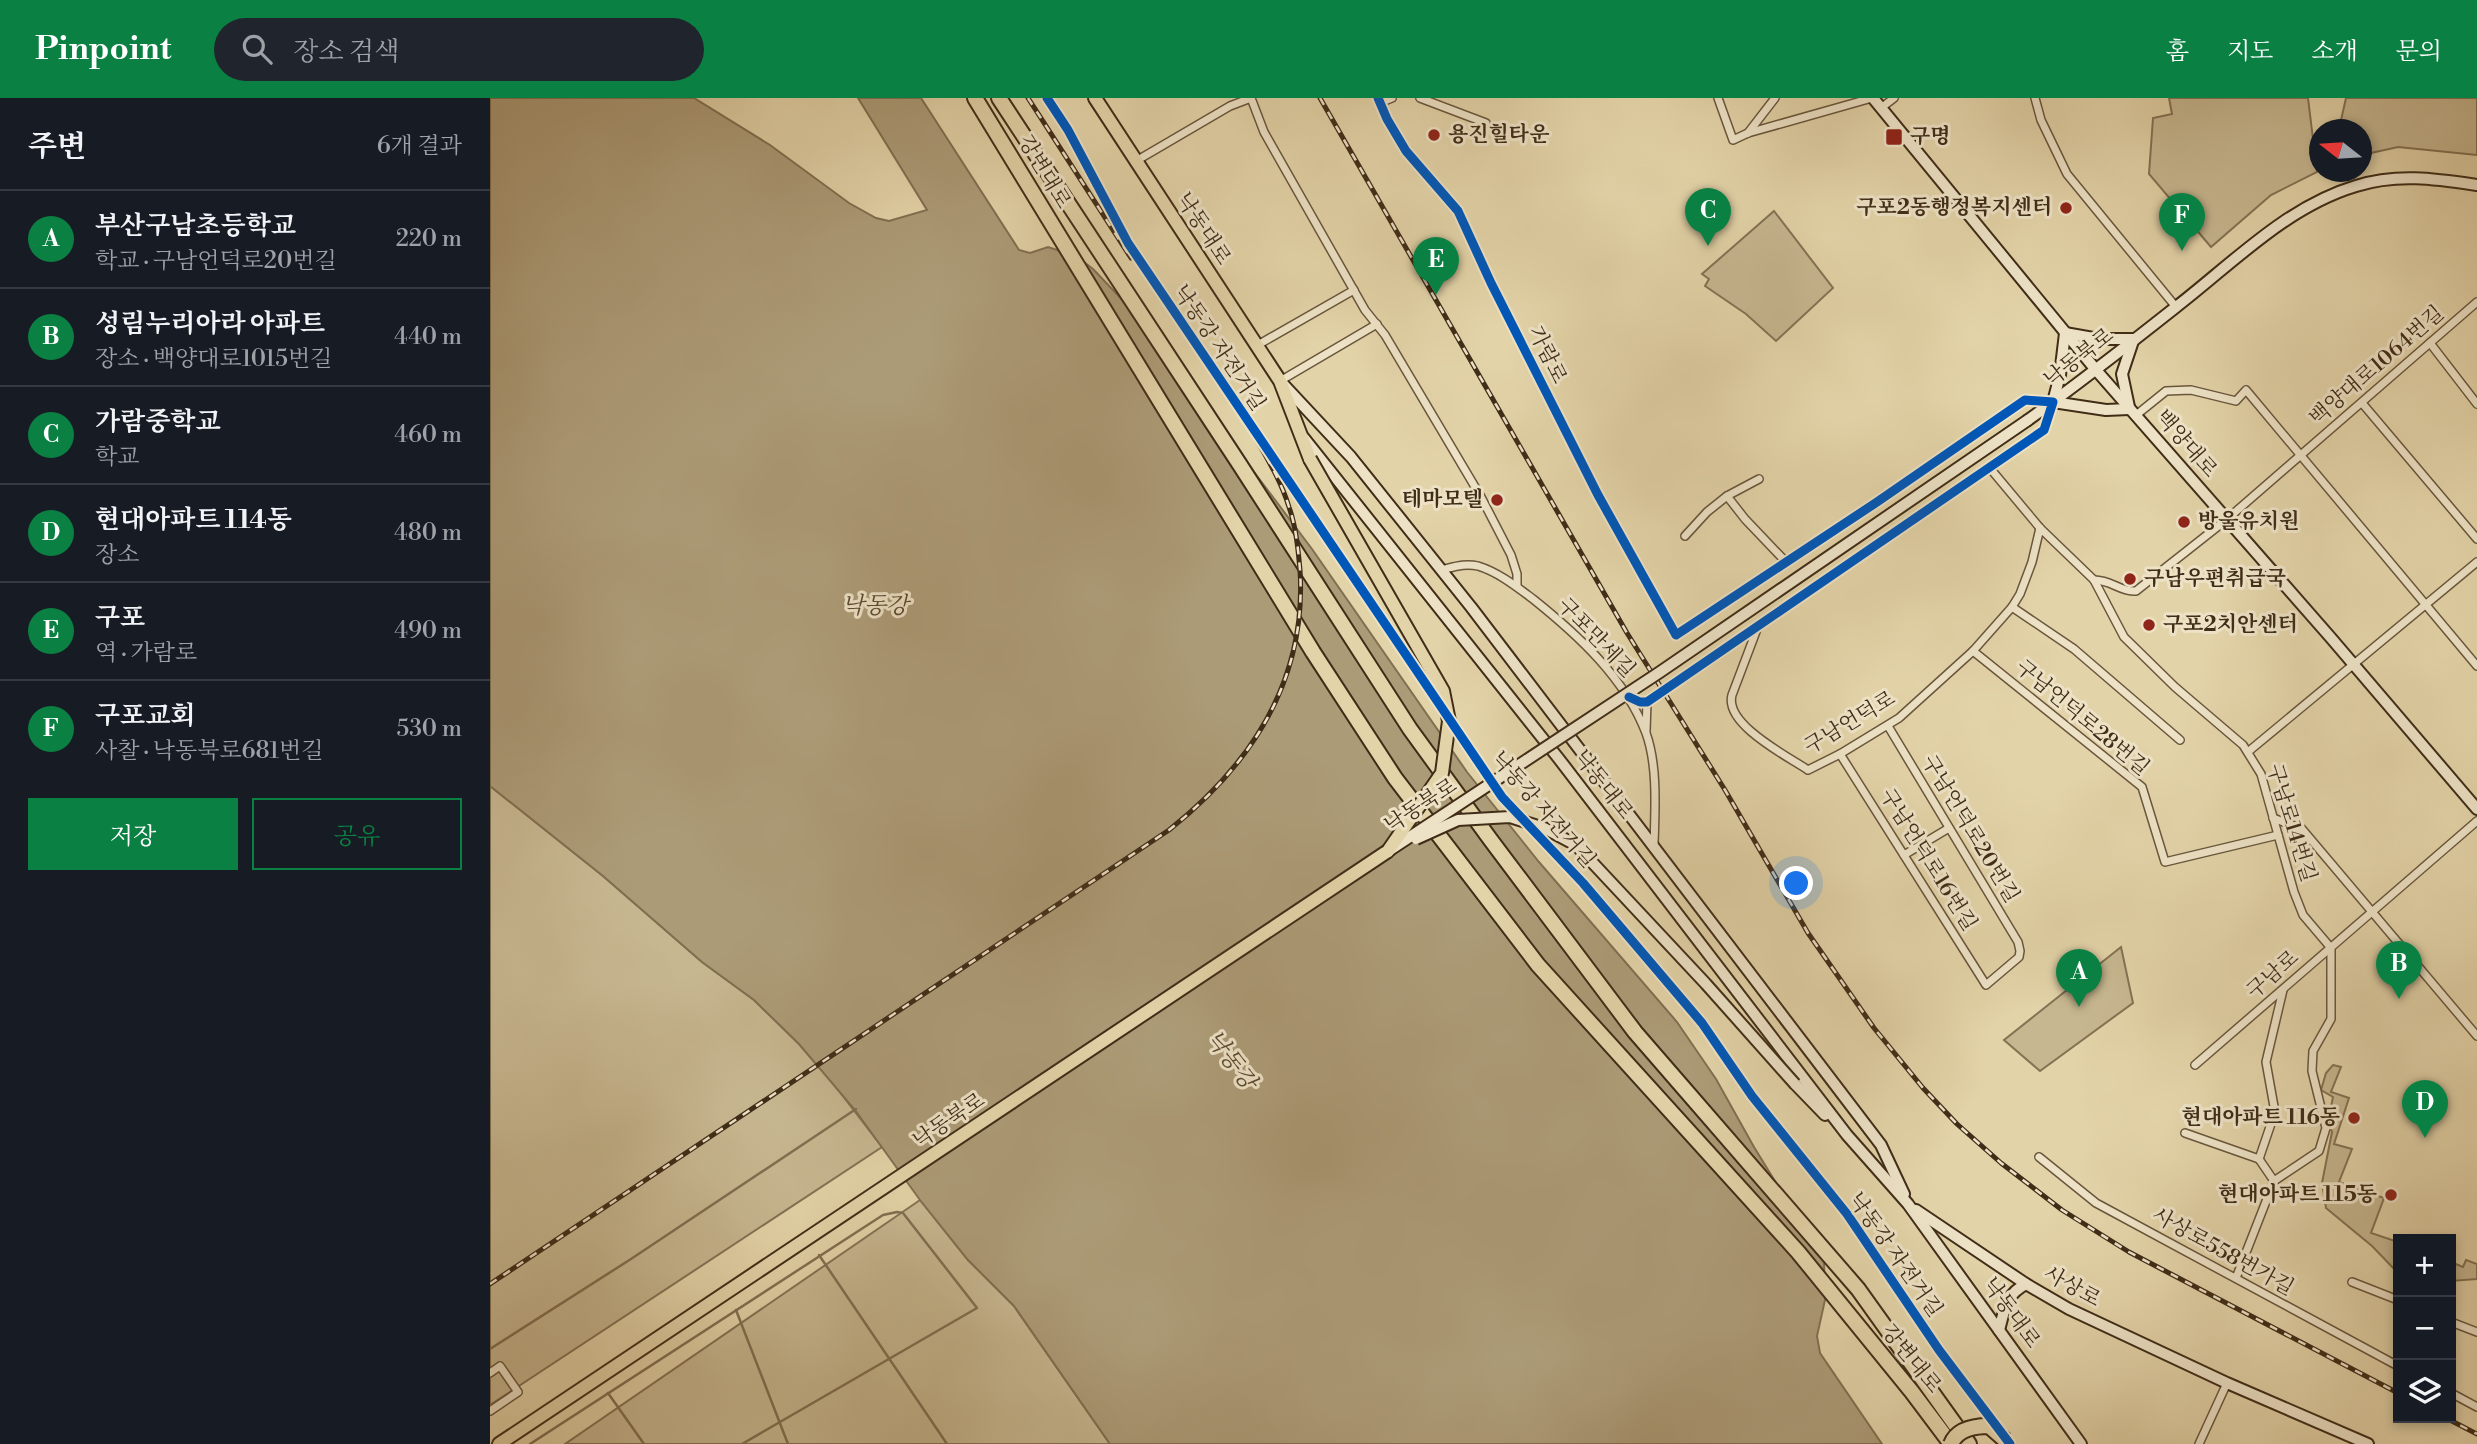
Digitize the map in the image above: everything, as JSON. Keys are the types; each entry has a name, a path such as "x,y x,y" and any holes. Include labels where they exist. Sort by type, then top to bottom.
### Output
{"highway":[{"name":"강변대로","path":"975,98 1313,652 1395,778 1538,965 1798,1252 1951,1444"},
{"name":"강변대로","path":"999,98 1410,729 1635,1032 1858,1289 1969,1444"},
{"path":"1951,1444 1954,1436 1973,1426 1989,1426 2006,1442"}],"main road":[{"name":"낙동대로","path":"1095,98 1280,381 1351,457 1441,569 1654,846 1881,1145 1909,1204"},
{"name":"백양대로","path":"1873,98 2096,370 2477,809"},
{"name":"낙동북로","path":"499,1444 1660,671 2028,420 2308,205 2356,186 2399,177 2477,185"},
{"path":"2065,333 2099,339 2134,339 2122,374 2132,412 2053,402 2060,375 2065,333"},
{"name":"낙동대로","path":"1280,381 1302,436 1559,760 1847,1135 1909,1204 2081,1444"},
{"path":"1280,381 1310,459 1443,691 1449,721 1442,773 1388,852"},
{"path":"1388,852 1458,820 1510,817 1544,828 1576,845 1909,1204"},
{"name":"사상로","path":"1909,1204 2026,1284 2102,1326 2227,1384 2368,1444"},
{"path":"1999,1330 2009,1296 2026,1284"}],"street":[{"path":"1136,162 1230,106 1251,98 1264,132 1354,290 1385,335 1481,497 1511,555 1517,586"},
{"path":"1379,101 1392,98"},
{"path":"1420,98 1486,123"},
{"path":"1718,98 1732,140 1748,133 1873,98"},
{"path":"1748,133 1775,98"},
{"path":"1881,108 1894,98"},
{"path":"2035,98 2041,120 2067,174 2176,307"},
{"name":"가람로","path":"1379,101 1406,151 1458,211 1491,283 1598,495 1676,635 1786,562"},
{"path":"1256,346 1354,290"},
{"name":"백양대로1064번길","path":"2094,580 2110,581 2124,590 2136,591 2226,520 2477,302"},
{"path":"1280,381 1377,324"},
{"path":"2430,343 2477,404"},
{"name":"백양대로1064번길","path":"2132,412 2166,391 2191,390 2236,401 2246,390 2300,456"},
{"path":"1684,678 2044,430 2053,402 2025,400 1786,562 1727,496"},
{"path":"2361,402 2477,539"},
{"path":"2300,456 2477,666"},
{"name":"구남로14번길","path":"1989,467 2040,528 2094,580 2124,637 2164,677 2249,751 2261,774 2303,915 2330,948"},
{"path":"1685,536 1707,512 1727,496 1759,480"},
{"name":"구남언덕로","path":"1758,628 1732,695 1732,710 1746,727 1808,770 1888,726 1973,651 2012,607 2026,580 2040,528"},
{"path":"2249,751 2477,562"},
{"name":"구포만세길","path":"1441,569 1464,564 1477,566 1517,586 1574,634 1603,664 1629,697 1646,735 1656,794 1654,846"},
{"path":"2012,607 2074,649 2180,740"},
{"name":"구남언덕로28번길","path":"1973,651 2141,787 2165,863 2277,835"},
{"path":"1629,697 1647,702 1646,735"},
{"name":"구남언덕로20번길","path":"1888,726 2018,942 2019,957 1986,985"},
{"name":"구남언덕로16번길","path":"1840,754 1986,985"},
{"path":"2273,818 2302,829 2477,1036"},
{"name":"구남로","path":"2195,1066 2476,822"},
{"path":"1904,855 1949,828"},
{"path":"2236,1278 2274,1181 2319,1151 2326,1128 2312,1071 2313,1051 2331,1019 2330,948"},
{"path":"2259,1159 2275,1112 2266,1062 2283,989"},
{"path":"2185,1133 2259,1159 2274,1181"},
{"name":"사상로558번가길","path":"2039,1157 2096,1203 2393,1363"},
{"path":"2352,1282 2393,1298"},
{"path":"2456,1324 2477,1332"},
{"path":"490,1373 500,1366 519,1392 490,1410"},
{"path":"2199,1444 2227,1384"},
{"path":"2456,1396 2477,1407"}],"shaded area":[{"path":"2169,98 2308,98 2311,119 2309,176 2271,195 2211,247 2149,174 2153,118 2172,114"},
{"path":"2346,98 2477,98 2477,155 2398,147 2372,153 2372,119 2341,119"},
{"path":"1774,211 1833,288 1776,341 1746,314 1705,286 1709,279 1702,274"},
{"path":"490,786 603,876 702,962 754,1000 829,1078 882,1147 490,1405"},
{"path":"2121,947 2133,1003 2040,1071 2004,1040"},
{"path":"2333,1065 2341,1067 2331,1092 2349,1098 2334,1144 2352,1149 2339,1182 2384,1198 2371,1233 2393,1240 2393,1268 2372,1246 2326,1208 2322,1183 2332,1132 2328,1122 2333,1097 2321,1090 2326,1073"},
{"path":"920,1200 968,1260 1014,1306 1110,1444 565,1444"},
{"path":"2466,1260 2477,1264 2477,1279 2456,1281 2456,1264 2463,1267"}],"water":[{"name":"낙동강","path":"490,98 694,98 770,145 849,203 876,218 889,221 927,210 858,98 921,98 1019,250 1030,253 1048,247 1076,256 1093,269 1132,310 1312,549 1467,772 1539,862 1677,1022 1716,1079 1824,1261 1825,1300 1817,1336 1820,1353 1882,1444 1110,1444 1014,1306 968,1260 920,1200 855,1110 799,1044 754,1000 702,962 603,876 490,786"}],"waterway":[{"path":"490,1349 856,1109"},
{"path":"530,1444 883,1215 903,1213 977,1308 742,1444"},
{"path":"819,1255 947,1444"},
{"path":"736,1310 788,1444"},
{"path":"608,1393 644,1444"}],"tunnel":[{"path":"1647,702 1684,678"}],"railway":[{"path":"1028,98 1131,258"},
{"path":"1320,98 1627,633 1725,790 1808,933 1874,1028 1923,1088 1957,1124 2001,1163 2062,1210 2129,1252 2393,1390"},
{"path":"490,1284 1169,830 1225,777 1249,748 1284,683 1294,648 1300,610 1300,570 1291,515 1278,479 1254,435"},
{"path":"2456,1423 2477,1434"}],"cycle path":[{"name":"낙동강 자전거길","path":"1047,98 1068,130 1128,243 1502,797 1583,883 1702,1023 1752,1096 1847,1214 1939,1350 2010,1444"},
{"path":"1378,98 1406,151 1458,211 1491,283 1598,495 1676,635 2025,400 2053,402 2044,430 1647,702 1629,697"}],"place":[{"name":"용진힐타운","path":"1434,135"},
{"name":"구명","path":"1894,137"},
{"name":"구포2동행정복지센터","path":"2066,208"},
{"name":"가람중학교","path":"1708,246"},
{"name":"구포교회","path":"2182,251"},
{"name":"구포","path":"1436,295"},
{"name":"테마모텔","path":"1497,500"},
{"name":"방울유치원","path":"2184,522"},
{"name":"구남우편취급국","path":"2130,579"},
{"name":"구포2치안센터","path":"2149,625"},
{"name":"성림누리아라 아파트","path":"2399,999"},
{"name":"부산구남초등학교","path":"2079,1007"},
{"name":"현대아파트 116동","path":"2354,1118"},
{"name":"현대아파트 114동","path":"2425,1138"},
{"name":"현대아파트 115동","path":"2391,1195"}]}
